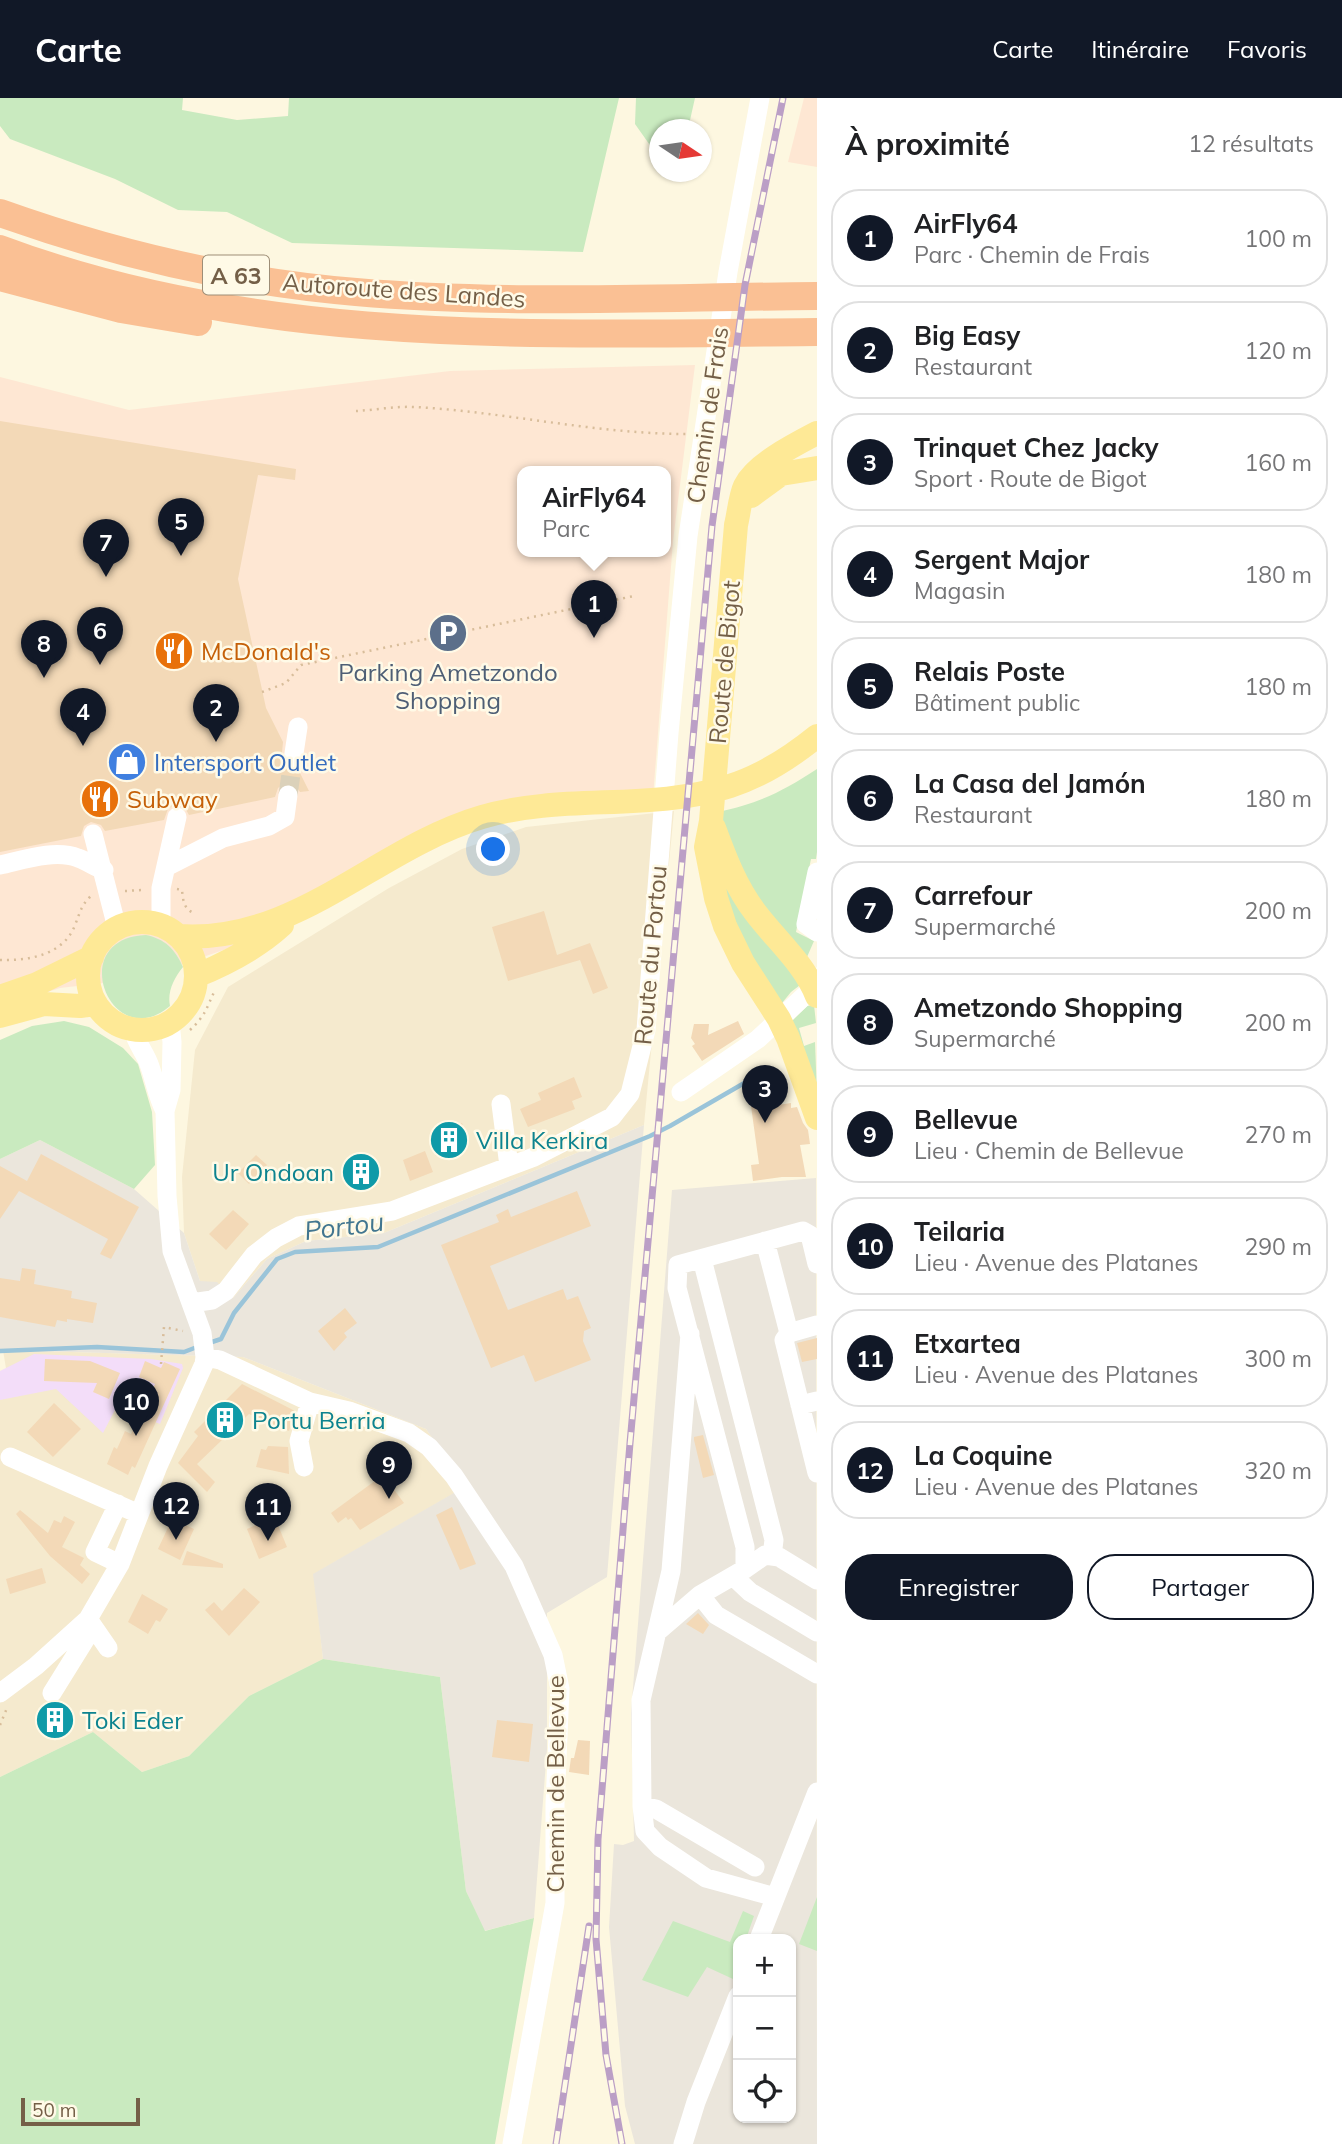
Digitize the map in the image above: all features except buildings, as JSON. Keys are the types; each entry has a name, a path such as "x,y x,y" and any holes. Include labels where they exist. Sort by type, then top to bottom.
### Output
{"highway":[{"name":"Autoroute des Landes","path":"0,213 52,232 142,257 295,285 354,292 479,299 817,296"},
{"name":"Autoroute des Landes","path":"0,249 79,275 164,296 226,309 318,322 483,332 817,332"},
{"path":"0,277 121,309 251,331 318,322"}],"main road":[{"name":"Route de Bigot","path":"817,433 767,463 746,485 741,502 736,525 711,821 706,846 716,898 725,926 743,963 779,1019 796,1055 817,1118"},
{"path":"741,502 781,474 817,468"},
{"path":"170,930 191,954 196,976 179,1027 133,1029 106,1016 96,1004 89,981 92,957 98,945 117,928 146,922 203,937 239,933 295,912 400,855 481,817 541,806 679,796 730,786 774,766 817,736"},
{"name":"Route de Bigot","path":"711,821 741,892 816,986"},
{"path":"196,976 223,965 264,941 295,912"},
{"path":"0,997 37,984 92,957"},
{"path":"0,1016 44,1004 96,1004"}],"street":[{"name":"Chemin de Frais","path":"669,733 688,536 734,233 760,98"},
{"path":"293,760 298,727"},
{"name":"Route du Portou","path":"191,1303 212,1300 226,1291 254,1255 276,1238 299,1226 392,1212 534,1157 612,1117 630,1094 646,1030 669,733"},
{"path":"166,867 223,838 269,826 285,817 288,795"},
{"path":"170,930 161,888 177,817"},
{"path":"93,834 117,928"},
{"path":"0,865 64,855 78,858 104,870"},
{"path":"817,872 806,924 817,932"},
{"path":"681,1092 758,1039 816,986"},
{"path":"52,1693 120,1563 205,1357 195,1333 191,1303 172,1251 167,1196 165,1111 171,1090 172,1042 179,1027"},
{"path":"133,1029 136,1042 149,1062 157,1096 165,1111"},
{"path":"501,1104 509,1166"},
{"path":"817,1264 810,1235 803,1231 678,1265 677,1288 745,1547 739,1573 750,1592 817,1632"},
{"path":"765,1241 789,1333"},
{"path":"702,1259 774,1541 772,1556"},
{"path":"817,1325 789,1333 785,1339 808,1403 817,1474"},
{"path":"690,1334 671,1571 641,1700 642,1806 645,1831 660,1847 706,1878 775,1897"},
{"name":"Chemin de Bellevue","path":"205,1357 220,1360 310,1402 349,1411 409,1433 429,1447 454,1476 514,1566 553,1655 560,1689 555,1804 555,1903 512,2144"},
{"path":"304,1467 299,1441 310,1402"},
{"path":"10,1457 139,1514"},
{"path":"118,1504 95,1552 120,1563"},
{"path":"657,1632 700,1595 765,1555 779,1557 817,1580"},
{"path":"700,1595 716,1615 817,1674"},
{"path":"90,1623 108,1648"},
{"path":"0,1693 90,1623"},
{"path":"761,1934 817,1792"},
{"path":"642,1806 656,1809 754,1867"},
{"path":"683,2144 696,2102 738,1997"}],"path":[{"path":"356,411 412,407 517,416 646,434 703,434"},
{"path":"262,692 286,684 301,665 634,596"},
{"path":"0,960 21,961 54,949 66,941 84,902 92,895 161,888 183,890 184,904 190,912 200,916"},
{"path":"179,1027 202,1018 222,981"},
{"path":"161,1362 163,1327 195,1333"}],"shaded area":[{"path":"804,98 817,98 817,167 788,162"},
{"path":"695,365 673,541 653,797 515,808 256,939 138,979 60,988 0,1007 0,377 129,410 450,371"},
{"path":"674,811 644,1125 384,1233 306,1241 267,1259 233,1298 200,1281 184,1233 182,1177 195,1050 228,987 389,888 462,849 526,827"},
{"path":"644,1125 607,1577 547,1613 547,1749 534,1918 484,1931 466,1891 440,1677 323,1659 313,1574 466,1486 426,1429 243,1357 0,1350 0,1159 40,1140 134,1189 184,1233 200,1281 217,1282 233,1298 267,1259 306,1241 384,1233"},
{"path":"816,1178 817,2144 635,2144 625,2106 609,1927 614,1844 623,1845 634,1841 631,1713 672,1190"},
{"path":"3,1350 243,1357 426,1429 467,1486 314,1574 323,1659 249,1696 189,1756 142,1772 93,1732 0,1777 0,1395 9,1387"},
{"path":"34,1354 151,1359 182,1364 183,1368 160,1424 117,1406 103,1433 56,1389 0,1400 0,1371"}],"green space":[{"path":"0,98 183,98 182,110 237,120 288,116 289,98 619,98 583,252 292,243 227,212 178,210 115,179 10,139 0,126"},
{"path":"636,98 695,98 690,119 649,119 649,144 635,124"},
{"path":"817,769 817,852 816,859 811,859 796,932 814,941 807,957 757,902 718,812 770,796"},
{"path":"725,871 804,982 791,992 778,1008 721,898"},
{"path":"146,935 169,946 183,967 172,985 170,1006 149,1017 130,1016 115,1006 105,990 102,972 107,954 121,941"},
{"path":"814,1005 816,1023 799,1028 804,1046 815,1042 817,1095 790,1023 807,1006"},
{"path":"64,1021 89,1027 123,1048 138,1064 152,1112 155,1165 134,1189 40,1140 0,1159 0,1040 32,1026"},
{"path":"323,1659 440,1677 466,1891 485,1931 534,1918 495,2144 0,2144 0,1777 93,1732 142,1772 189,1756 249,1696"},
{"path":"817,1897 817,1951 799,1944"},
{"path":"743,1911 754,1916 748,1934 733,1934"},
{"path":"673,1921 730,1942 733,1935 733,1979 707,1967 688,1997 642,1980"}],"waterway":[{"name":"Portou","path":"209,1343 221,1339 234,1313 277,1259 295,1252 378,1247 650,1136 746,1082"},
{"name":"Portou","path":"0,1351 97,1347 184,1352 197,1347"}],"tunnel":[{"path":"288,795 293,760"}],"railway":[{"path":"622,2144 606,2055 596,1939 598,1839 630,1443 712,526 745,285 783,98"},
{"path":"556,2144 589,1926"}],"place":[{"name":"Relais Poste","path":"181,556"},
{"name":"Carrefour","path":"106,577"},
{"name":"Parking Ametzondo Shopping","path":"448,633"},
{"name":"AirFly64","path":"594,638"},
{"name":"McDonald's","path":"174,651"},
{"name":"La Casa del Jamón","path":"100,665"},
{"name":"Ametzondo Shopping","path":"44,678"},
{"name":"Big Easy","path":"216,742"},
{"name":"Sergent Major","path":"83,746"},
{"name":"Intersport Outlet","path":"127,762"},
{"name":"Subway","path":"100,799"},
{"name":"Trinquet Chez Jacky","path":"765,1123"},
{"name":"Villa Kerkira","path":"449,1140"},
{"name":"Ur Ondoan","path":"361,1172"},
{"name":"Portu Berria","path":"225,1420"},
{"name":"Teilaria","path":"136,1436"},
{"name":"Bellevue","path":"389,1499"},
{"name":"La Coquine","path":"176,1540"},
{"name":"Etxartea","path":"268,1541"},
{"name":"Toki Eder","path":"55,1720"}]}
